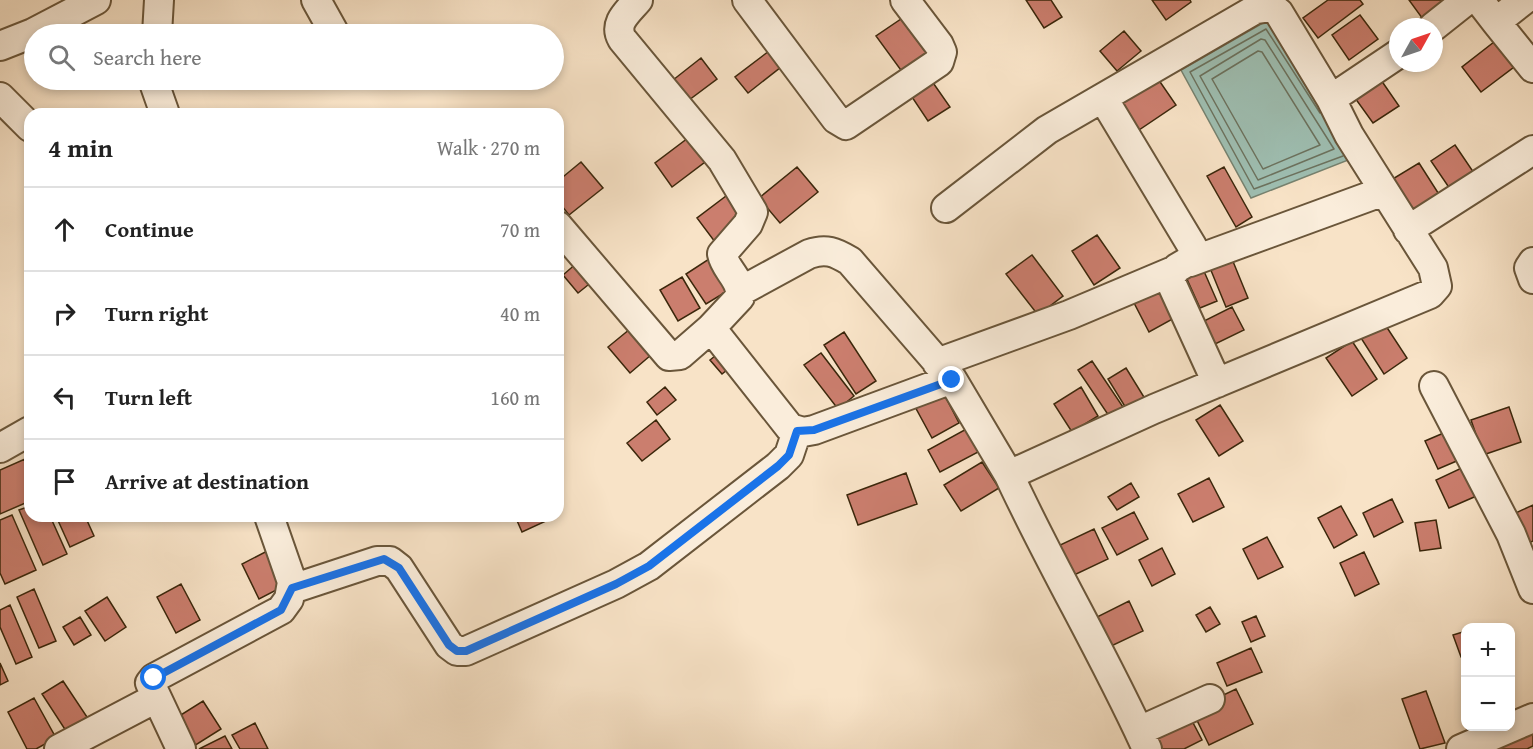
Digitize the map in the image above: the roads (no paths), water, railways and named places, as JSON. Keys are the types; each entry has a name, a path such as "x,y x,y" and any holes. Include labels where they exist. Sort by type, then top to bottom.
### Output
{"street":[{"path":"50,24 96,0"},
{"path":"158,24 159,0"},
{"path":"316,0 329,24"},
{"path":"564,233 669,356 680,355 711,328 740,297 741,291 722,254 753,217 751,204 722,160 618,32 619,24 638,0"},
{"path":"747,0 836,119 846,125 939,62 942,52 939,45 905,0"},
{"path":"1443,19 1467,0"},
{"path":"1479,0 1533,68"},
{"path":"1496,22 1524,0"},
{"path":"946,208 1047,130 1256,9 1272,7 1279,13 1331,99 1349,135 1437,275 1437,286 1431,294 1217,383 1009,475"},
{"path":"0,46 24,37"},
{"path":"1331,99 1389,60"},
{"path":"157,90 163,108"},
{"path":"0,97 24,121"},
{"path":"1103,98 1192,246 1194,253 1181,267 1171,285 1217,383"},
{"path":"1408,230 1533,150"},
{"path":"711,328 790,428 797,431 814,430 1181,267 1384,190"},
{"path":"741,291 820,250 833,251 850,261 945,371 1009,475 1143,740 1210,699"},
{"path":"1533,262 1529,268 1533,279"},
{"path":"1434,386 1532,582"},
{"path":"292,588 377,561 390,561 399,568 449,645 457,651 466,651 616,584 649,566 778,466 789,455 797,431"},
{"path":"0,448 24,434"},
{"path":"181,749 150,683 154,678 281,610 292,588 289,570 271,522"},
{"path":"59,749 156,698"},
{"path":"1461,749 1533,718"}],"water":[{"path":"1268,20 1356,157 1251,198 1181,70"}]}
